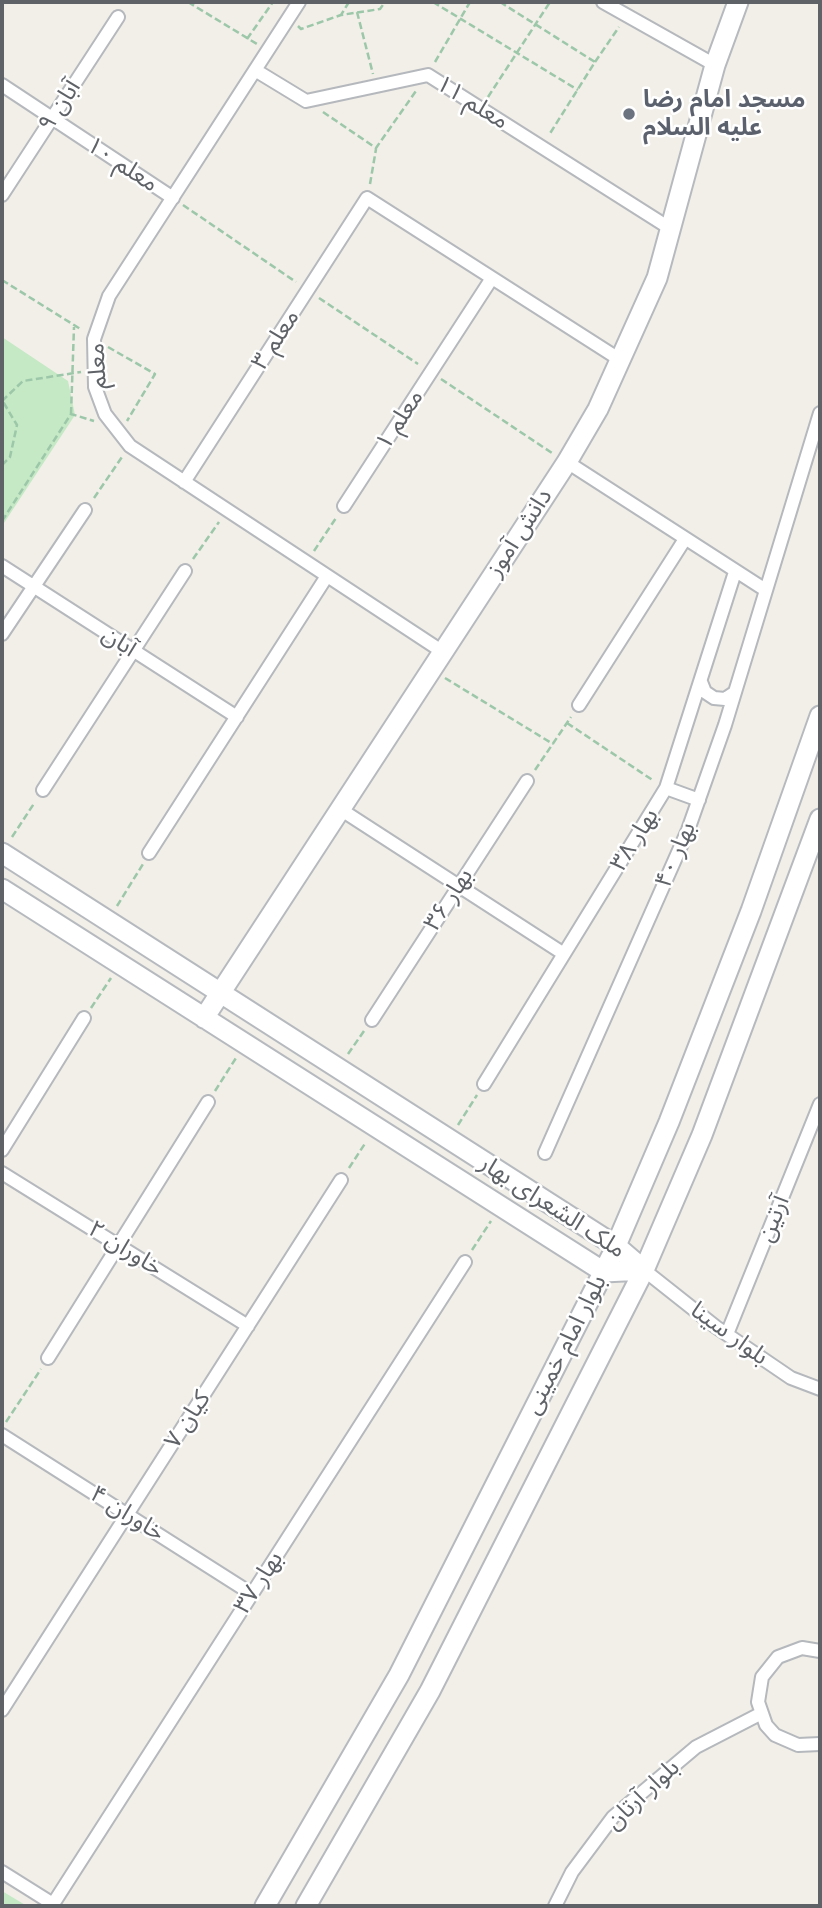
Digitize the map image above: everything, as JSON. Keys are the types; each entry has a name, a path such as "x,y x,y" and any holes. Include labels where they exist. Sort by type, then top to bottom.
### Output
{"street":[{"name":"معلم","path":"299,2 109,296 94,338 95,387 115,429 130,446 443,652"},
{"path":"603,2 715,65"},
{"name":"دانش آموز","path":"204,1018 567,462 622,361 656,278 715,65 738,2"},
{"name":"آبان ۹","path":"2,195 118,18"},
{"path":"255,70 306,101"},
{"name":"معلم ۱۱","path":"306,101 428,75 671,229"},
{"name":"معلم ۱۰","path":"2,85 173,198"},
{"path":"367,198 622,361"},
{"name":"معلم ۳","path":"184,482 367,198"},
{"name":"معلم ۱","path":"344,506 492,278"},
{"name":"بهار ۴۰","path":"545,1153 683,842 699,800 820,413"},
{"path":"567,462 764,589"},
{"path":"2,635 85,510"},
{"path":"579,705 685,539"},
{"name":"آبان","path":"2,566 237,717"},
{"path":"44,790 185,571"},
{"name":"بهار ۳۸","path":"484,1084 666,788 735,572"},
{"path":"149,853 327,576"},
{"path":"701,682 705,692 714,698 725,699 734,693"},
{"name":"بلوار امام خمینی","path":"265,1906 399,1675 604,1272 674,1110 820,716"},
{"name":"بهار ۳۶","path":"372,1020 527,781"},
{"path":"666,788 699,800"},
{"path":"340,809 564,954"},
{"name":"بلوار امام خمینی","path":"306,1906 430,1691 644,1270 702,1135 820,819"},
{"name":"ملک الشعرای بهار","path":"5,847 108,921 616,1246 644,1270"},
{"name":"ملک الشعرای بهار","path":"2,888 604,1272 644,1270"},
{"path":"2,1150 84,1018"},
{"path":"48,1359 208,1102"},
{"name":"آرتین","path":"727,1334 820,1104"},
{"name":"خاوران ۲","path":"2,1173 248,1325"},
{"name":"کیان ۷","path":"2,1710 341,1180"},
{"name":"بهار ۳۷","path":"53,1905 465,1262"},
{"name":"بلوار سینا","path":"644,1270 727,1334 791,1378 820,1389"},
{"name":"خاوران ۴","path":"2,1435 252,1594"},
{"path":"820,1651 802,1648 790,1651 769,1666 758,1689 760,1714 766,1725 786,1741 798,1745 820,1744"},
{"name":"بلوار آرتان","path":"555,1906 572,1872 613,1817 696,1747 760,1714"},
{"path":"2,1872 53,1905"}],"path":[{"path":"188,2 267,51"},
{"path":"247,39 274,2"},
{"path":"341,15 349,2"},
{"path":"287,20 301,29 341,15 380,9 385,2"},
{"path":"433,2 578,90"},
{"path":"367,198 376,148 428,75 470,2"},
{"path":"500,2 595,62"},
{"path":"481,108 550,2"},
{"path":"357,12 376,86"},
{"path":"541,147 626,15"},
{"path":"306,101 376,148"},
{"path":"173,198 308,290"},
{"path":"2,280 155,374 115,429 71,414"},
{"path":"2,521 71,414 74,326"},
{"path":"2,465 10,457 17,425 2,400 23,381 94,369"},
{"path":"85,510 130,446"},
{"path":"306,562 344,506"},
{"path":"185,571 227,510"},
{"path":"432,669 552,744"},
{"path":"527,781 579,705"},
{"path":"567,723 666,788"},
{"path":"5,847 44,790"},
{"path":"108,921 149,853"},
{"path":"84,1018 121,964"},
{"path":"339,1069 372,1020"},
{"path":"208,1102 245,1044"},
{"path":"448,1139 484,1084"},
{"path":"341,1180 376,1127"},
{"path":"465,1262 501,1206"},
{"path":"2,1427 48,1359"}],"green space":[{"path":"2,337 68,381 75,415 2,526"},
{"path":"2,1891 27,1906 2,1906"}],"place":[{"name":"مسجد امام رضا علیه السلام","path":"629,114"}]}
